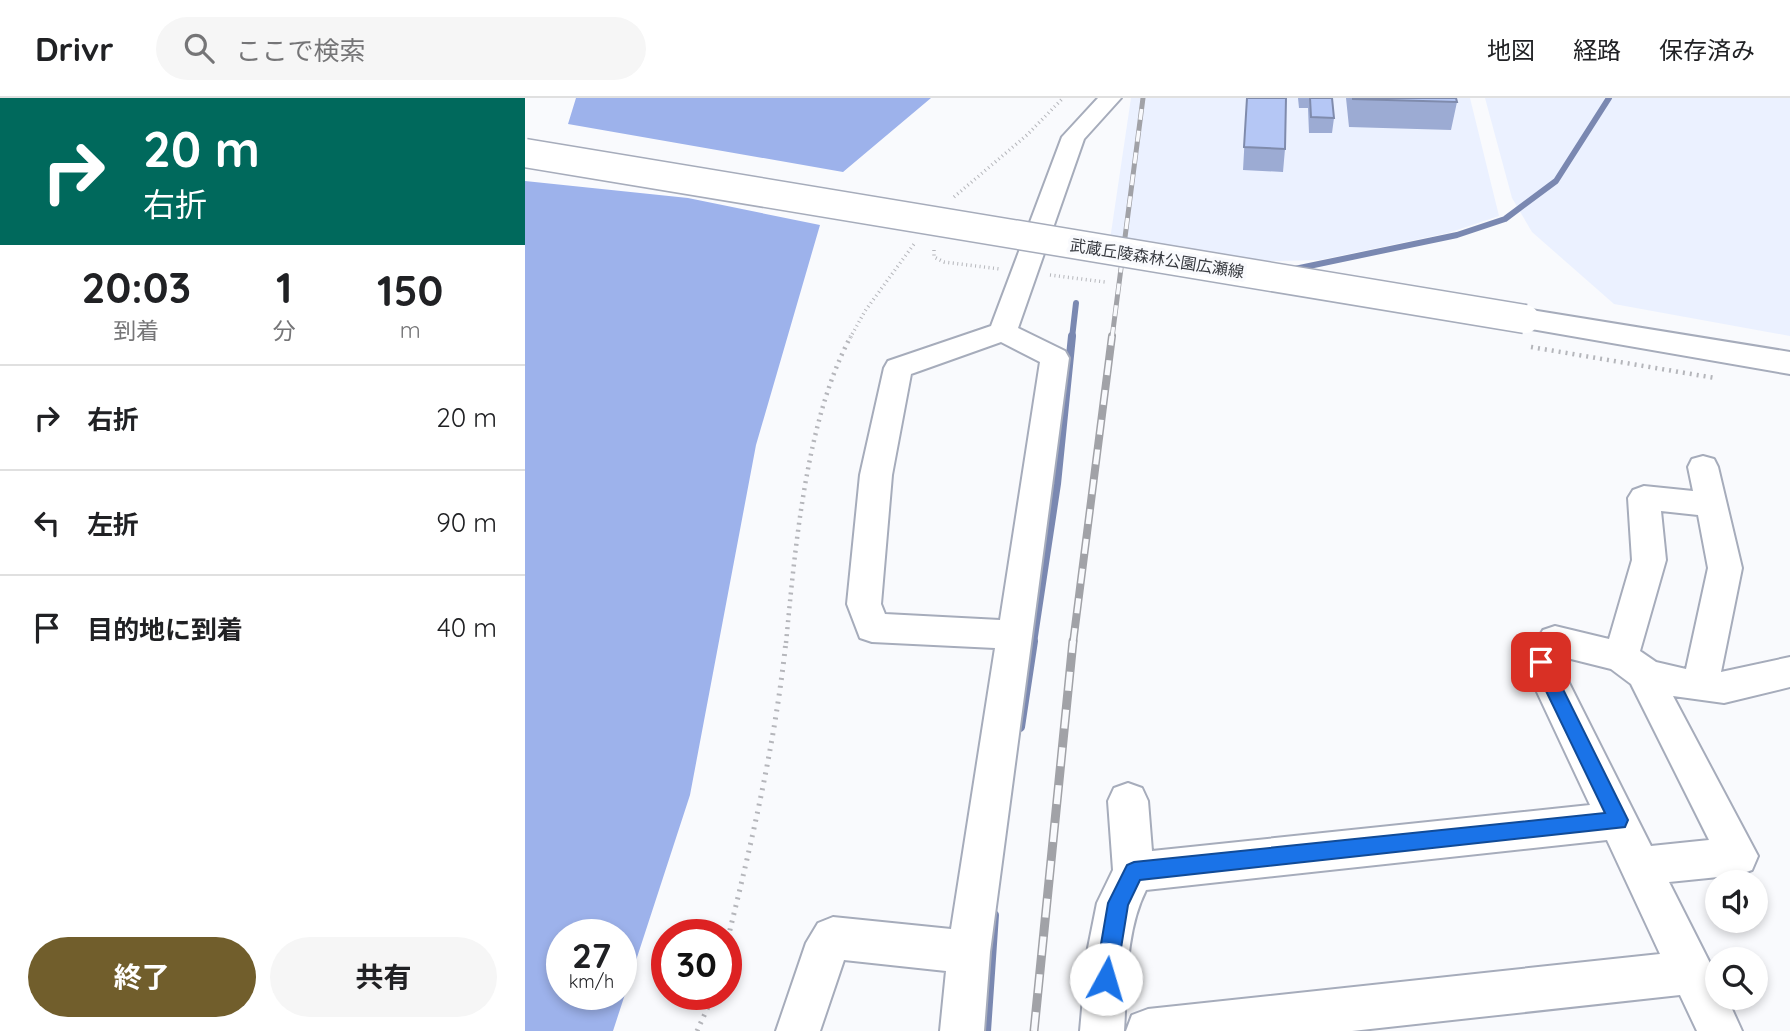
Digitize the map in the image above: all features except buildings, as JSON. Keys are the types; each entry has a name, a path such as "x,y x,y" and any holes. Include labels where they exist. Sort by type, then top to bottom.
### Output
{"main road":[{"name":"武蔵丘陵森林公園広瀬線","path":"525,153 1790,363"}],"street":[{"path":"1003,332 1073,137 1110,98"},
{"path":"962,1031 969,952 1015,635 1055,358 1003,332 898,368 876,475 864,604 873,628 1015,635"},
{"path":"1699,687 1719,610 1725,568 1703,467"},
{"path":"1641,866 1738,856 1651,690 1634,666 1649,560 1644,498 1711,505"},
{"path":"1720,1031 1541,662 1555,640 1699,687 1724,688 1790,672"},
{"path":"1102,1031 1110,940 1118,903 1134,872 1128,801"},
{"path":"1134,872 1618,820"},
{"path":"798,1031 821,958 833,938 969,952"},
{"path":"1148,1031 1691,972"}],"path":[{"path":"1057,103 1058,98"},
{"path":"953,197 1027,135 1063,98"},
{"path":"733,919 753,839 778,717 795,551 822,406 837,362 865,311 902,260"},
{"path":"697,1031 707,1010"}],"shaded area":[{"path":"576,98 931,98 843,172 568,124"},
{"path":"1131,98 1470,98 1499,216 1448,233 1320,260 1206,263 1107,260"},
{"path":"1485,98 1790,98 1790,336 1614,304 1532,232 1512,198"},
{"path":"525,181 688,198 820,225 756,445 690,795 637,957 637,919 546,919 546,1010 620,1010 613,1031 525,1031"}],"waterway":[{"path":"1290,270 1457,235 1505,219 1556,181 1609,98"},
{"path":"1072,338 1076,303"},
{"path":"1033,643 1057,484 1072,336"},
{"path":"1020,727 1033,641"},
{"path":"986,1031 994,915"}],"railway":[{"path":"1112,338 1143,98"},
{"path":"1073,643 1112,336"},
{"path":"1034,1031 1073,641"}],"route":[{"path":"1106,979 1118,903 1134,872 1618,820 1541,662"}]}
